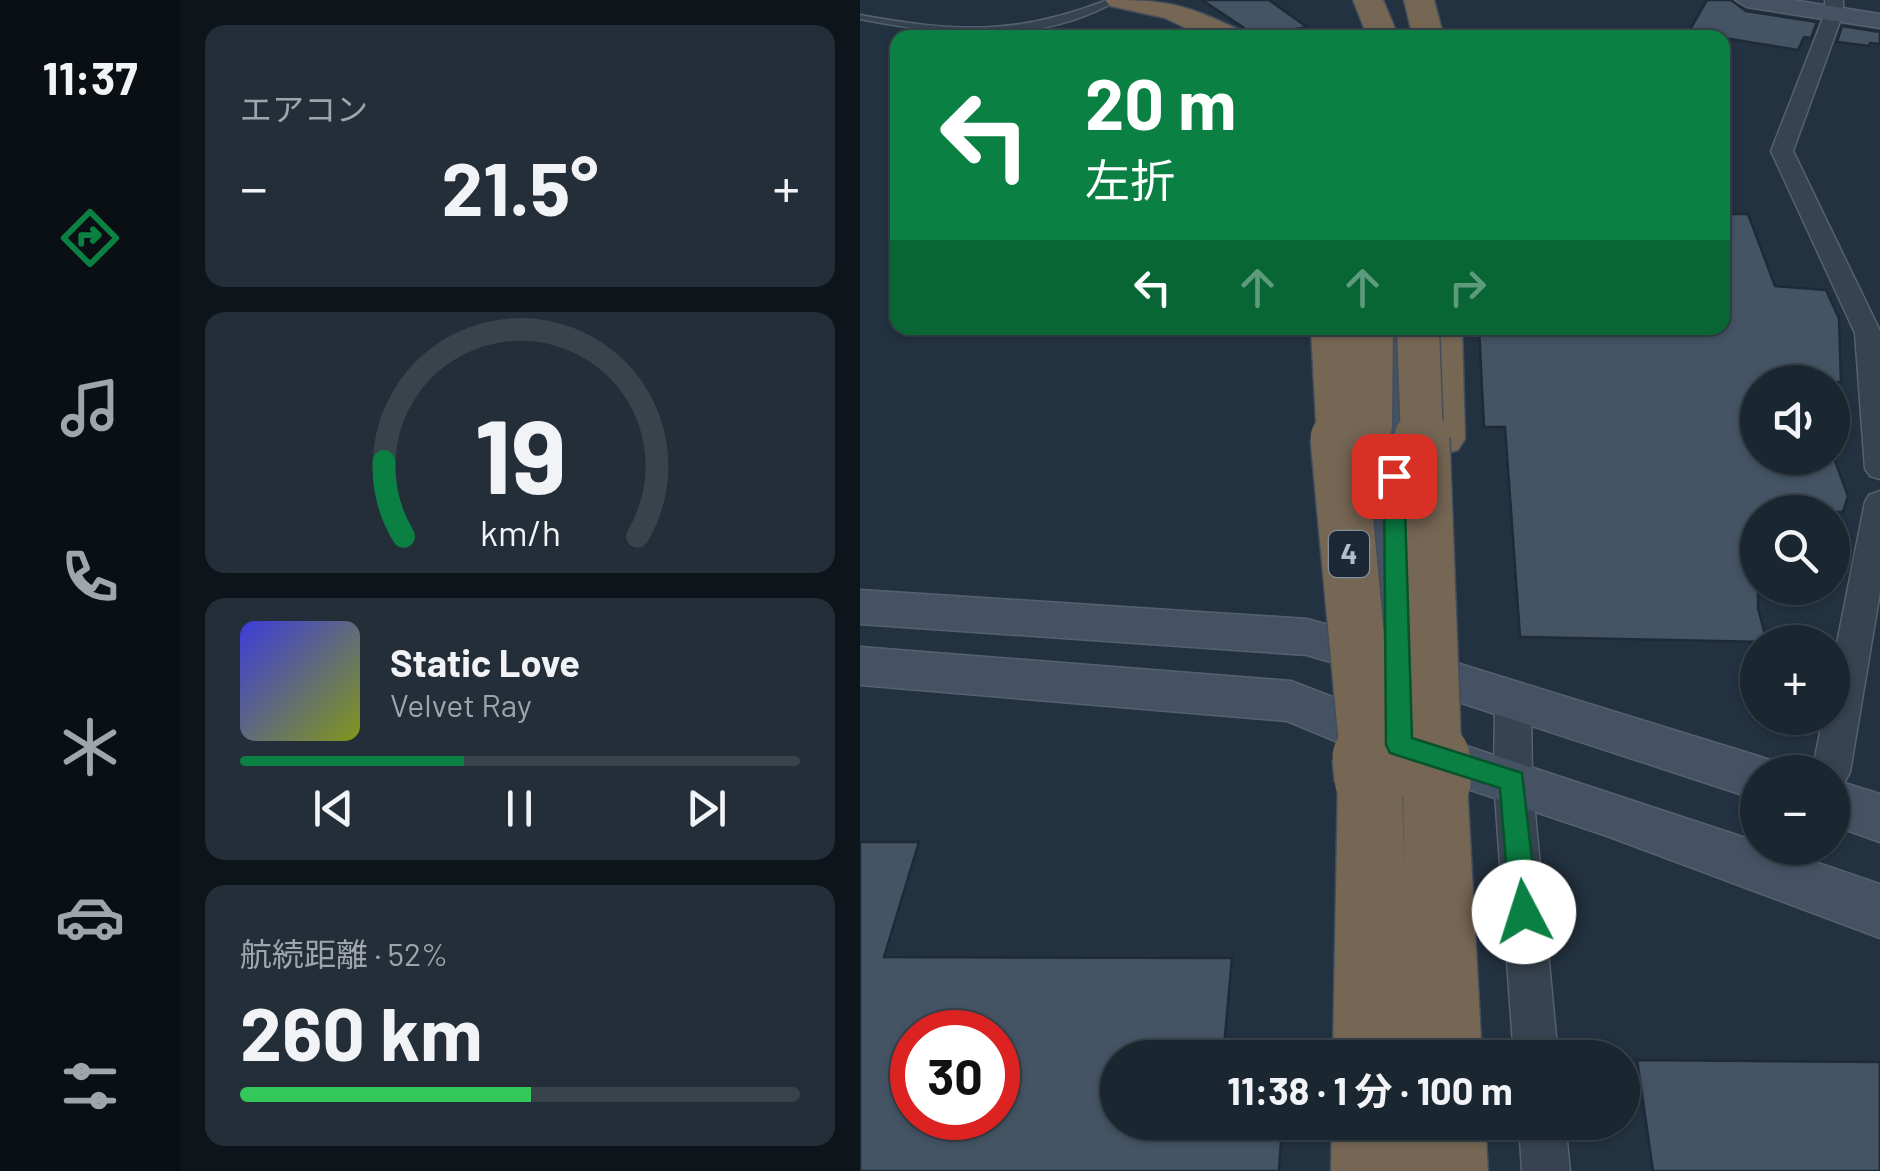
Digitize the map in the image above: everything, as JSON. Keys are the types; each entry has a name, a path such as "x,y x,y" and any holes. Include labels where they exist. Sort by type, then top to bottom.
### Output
{"highway":[{"path":"1117,0 1174,12 1214,30"},
{"path":"1158,0 1200,16 1220,30"},
{"path":"1338,0 1349,30"},
{"path":"1368,0 1381,30"},
{"path":"1418,0 1427,30"},
{"name":"4","path":"1332,335 1339,451 1384,762"},
{"name":"4","path":"1372,335 1384,762 1372,1040"},
{"path":"1418,335 1413,649 1443,1040"},
{"path":"1413,649 1441,448 1440,335"},
{"path":"1371,1140 1371,1171"},
{"path":"1447,1140 1448,1171"}],"street":[{"path":"1355,0 1368,30"},
{"path":"1747,0 1834,7 1880,20"},
{"path":"1834,7 1782,152 1868,332 1880,469"},
{"path":"1384,762 1413,649 1392,335"},
{"path":"1834,755 1880,502"},
{"path":"860,607 1308,638 1413,649 1514,698 1740,772"},
{"path":"860,666 1291,701 1384,762 1513,780 1880,911"},
{"path":"1514,698 1513,780 1535,1040"},
{"path":"1850,808 1880,818"},
{"path":"1543,1140 1546,1171"}],"lane":[{"path":"1010,30 1047,24 1117,0"},
{"path":"860,17 940,30"}],"building":[{"path":"1202,0 1269,0 1307,27 1292,30 1244,28"},
{"path":"1707,0 1731,0 1746,11 1817,22 1811,38 1804,37 1798,50 1730,39 1730,30 1690,30"},
{"path":"1842,26 1880,32 1880,44 1837,42"},
{"path":"1730,214 1748,214 1775,286 1826,290 1839,318 1840,365 1740,365 1740,475 1840,475 1848,495 1740,495 1740,605 1758,605 1762,625 1740,625 1740,641 1520,637 1505,427 1484,427 1479,335 1730,335"},
{"path":"860,842 919,842 884,957 1232,958 1225,1040 1100,1040 1100,1140 1281,1140 1279,1171 860,1171"},
{"path":"1640,1060 1880,1062 1880,1171 1653,1171"}],"route":[{"path":"1394,476 1399,745 1513,780 1524,912"}]}
